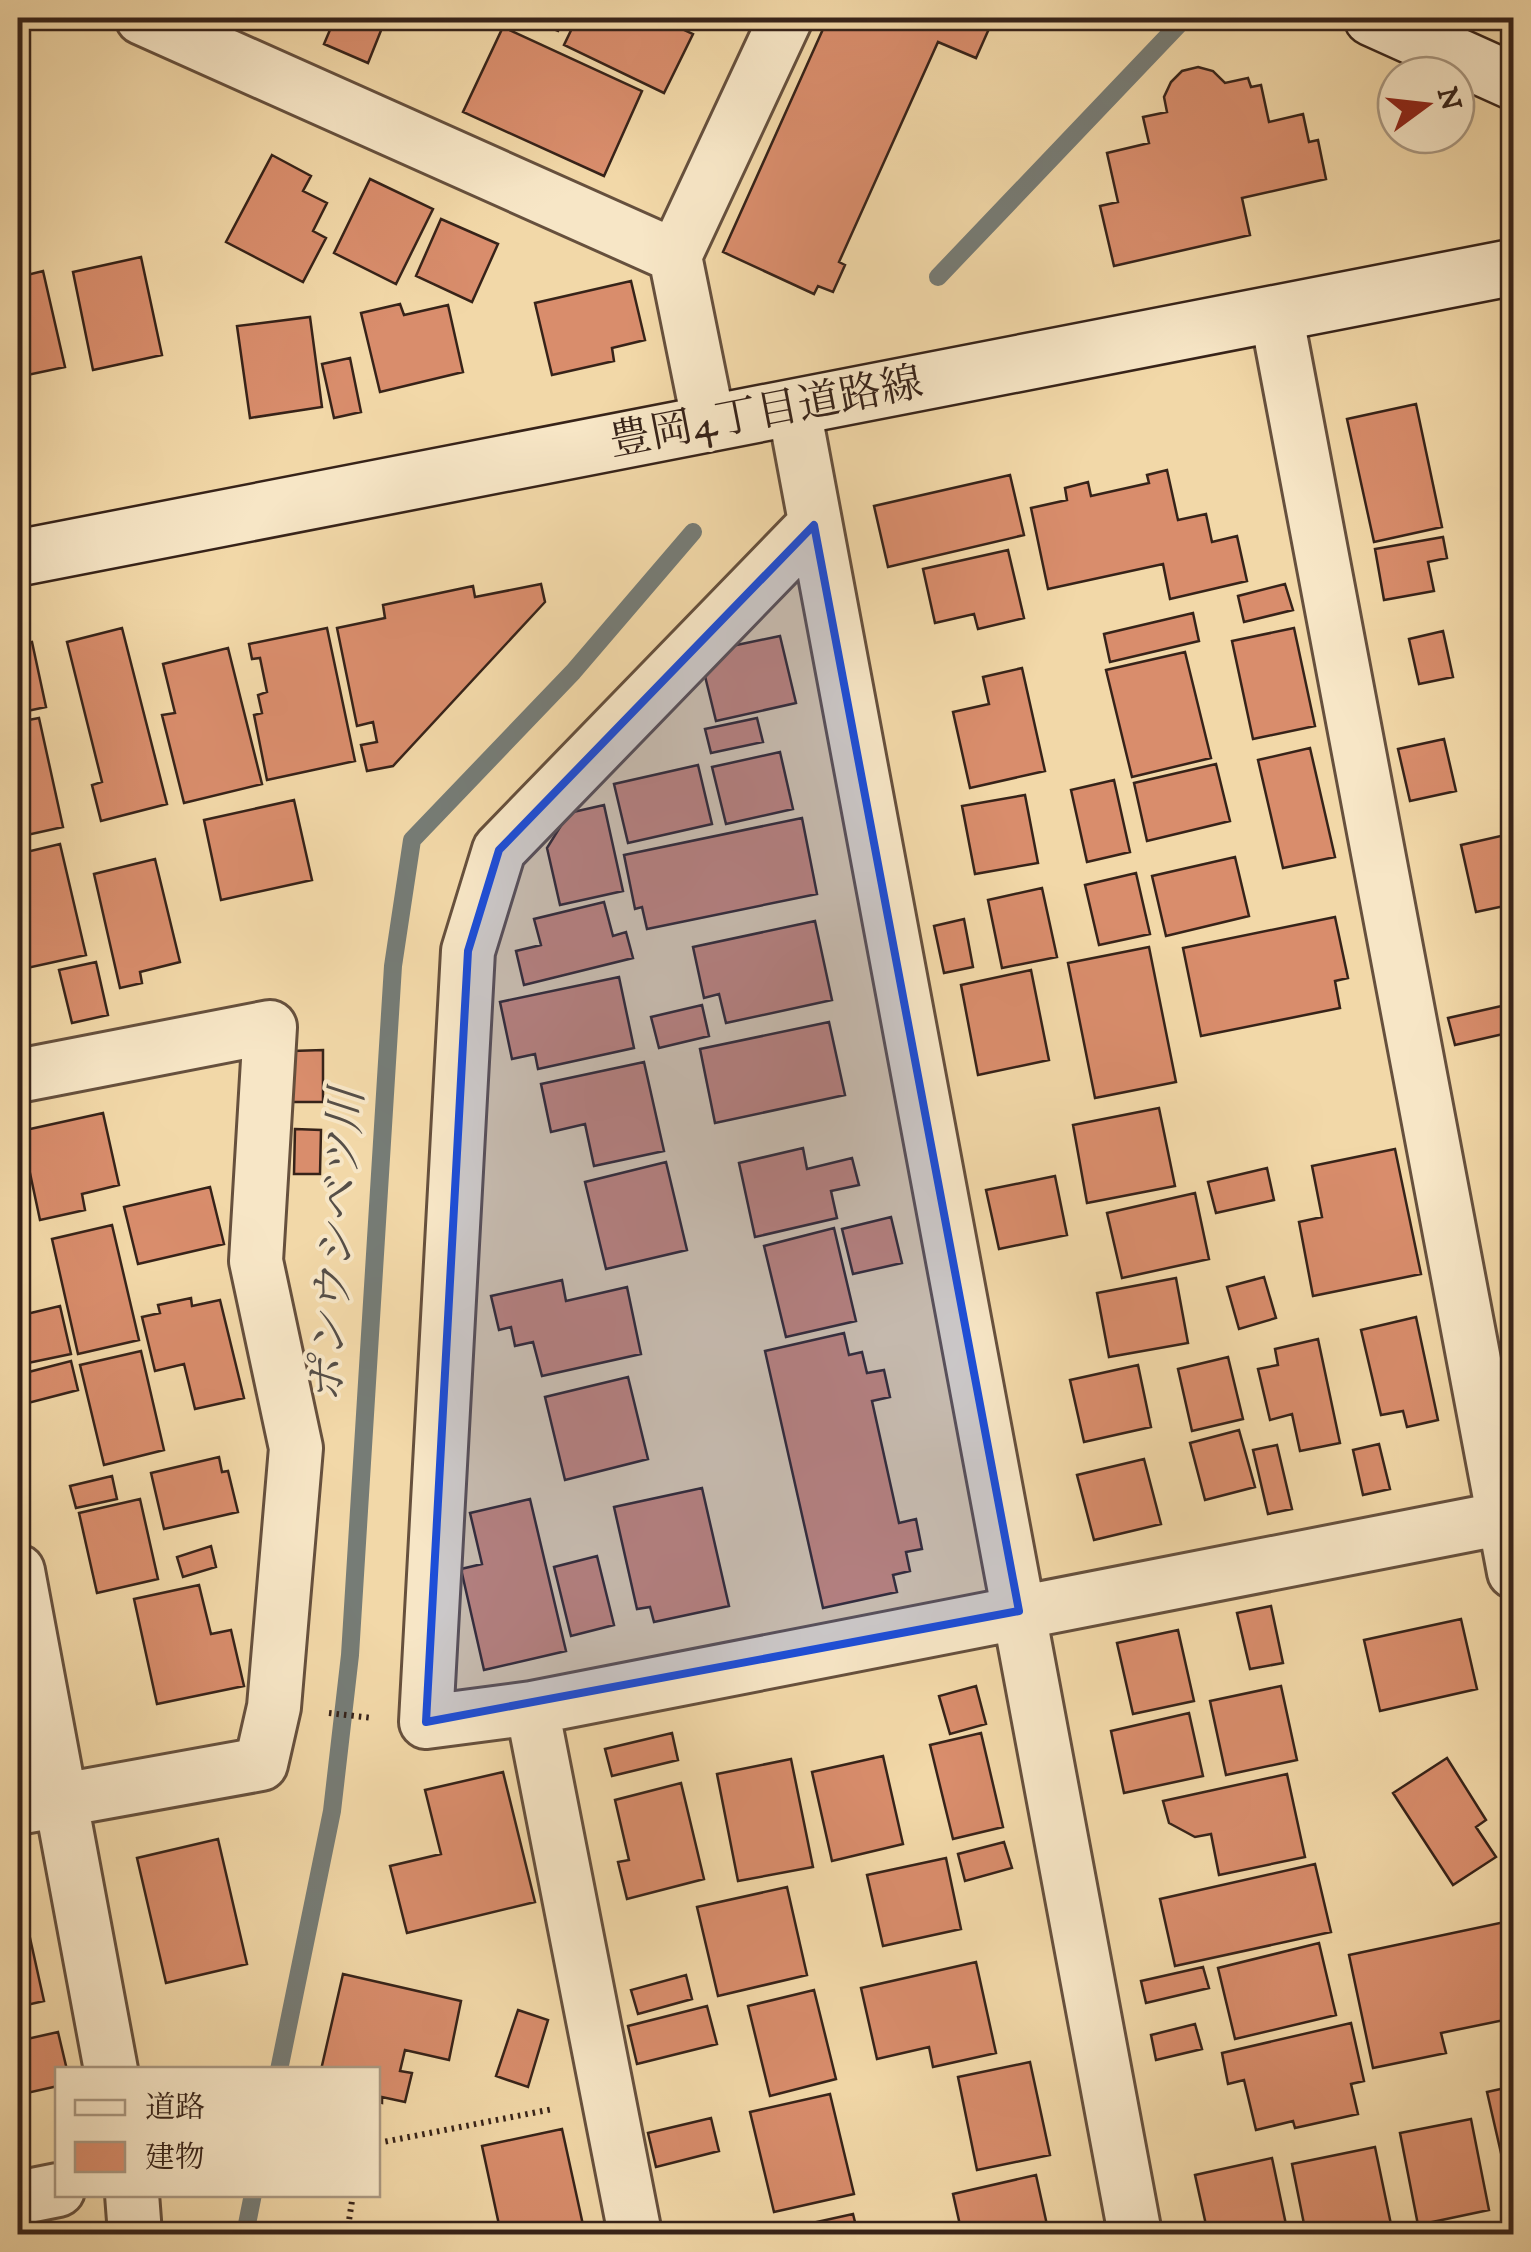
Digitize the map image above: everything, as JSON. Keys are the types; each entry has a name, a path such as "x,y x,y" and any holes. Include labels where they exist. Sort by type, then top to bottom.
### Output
{"street":[{"path":"142,18 675,256"},
{"path":"708,424 675,256 786,18"},
{"path":"1372,18 1514,82"},
{"name":"豊岡4丁目道路線","path":"18,558 1514,267"},
{"path":"1276,313 1514,1572"},
{"path":"794,409 1135,2234"},
{"path":"814,525 499,850 468,950 426,1722 532,1708 1504,1518"},
{"path":"18,1076 270,1027 256,1261 296,1448 274,1707 261,1764 40,1804"},
{"path":"18,1571 40,1804 110,2067"},
{"path":"532,1708 636,2234"},
{"path":"18,2198 55,2191"},
{"path":"132,2197 136,2234"}],"path":[{"path":"322,1712 377,1718"},
{"path":"380,2143 611,2098"},
{"path":"347,2234 353,2197"}],"highlighted area":[{"path":"814,525 1019,1611 426,1722 468,951 499,850"}],"building":[{"path":"335,18 371,18 384,23 368,63 324,44"},
{"path":"527,18 564,18 558,31"},
{"path":"577,18 659,18 693,34 664,93 564,45"},
{"path":"828,18 982,18 992,22 976,58 938,42 839,262 845,265 833,292 818,286 814,294 723,252"},
{"path":"503,27 642,91 604,176 463,112"},
{"path":"1198,67 1213,71 1225,83 1248,78 1251,87 1261,85 1269,122 1303,114 1309,142 1318,140 1326,179 1242,198 1250,235 1114,266 1100,206 1118,202 1107,153 1149,143 1143,117 1167,112 1164,97 1171,82 1182,71"},
{"path":"272,155 311,176 303,191 327,203 313,231 326,238 303,282 226,242"},
{"path":"370,179 433,209 396,284 334,253"},
{"path":"441,219 498,244 472,302 416,276"},
{"path":"18,256 23,276 43,271 65,367 18,377"},
{"path":"141,257 162,355 93,370 73,272"},
{"path":"631,281 645,340 612,348 614,361 552,375 535,303"},
{"path":"400,304 404,315 448,305 463,372 380,392 361,313"},
{"path":"310,317 322,407 250,418 237,326"},
{"path":"350,358 361,412 334,418 322,364"},
{"path":"1416,404 1442,527 1374,542 1347,419"},
{"path":"1167,470 1178,520 1206,514 1212,542 1237,536 1247,581 1170,599 1163,564 1048,589 1031,508 1067,500 1065,488 1088,482 1091,496 1149,483 1147,475"},
{"path":"1010,475 1024,535 888,567 874,506"},
{"path":"1443,537 1447,558 1428,562 1434,591 1384,600 1375,549"},
{"path":"1008,550 1024,618 978,629 974,614 935,623 923,569"},
{"path":"541,584 545,602 393,766 367,771 361,745 377,742 373,722 357,726 337,628 385,618 383,605 473,586 475,597"},
{"path":"1285,584 1293,610 1244,622 1238,596"},
{"path":"1193,613 1199,641 1110,662 1104,634"},
{"path":"122,628 167,804 101,821 92,785 102,782 67,642"},
{"path":"327,628 355,761 267,780 254,715 262,713 258,695 267,692 260,658 252,659 249,644"},
{"path":"1294,628 1315,726 1253,739 1232,641"},
{"path":"1443,631 1453,677 1419,684 1409,639"},
{"path":"780,636 796,703 716,721 704,672 732,646"},
{"path":"32,642 46,707 18,713 18,645"},
{"path":"228,648 262,784 184,803 162,715 175,713 163,664"},
{"path":"1185,652 1211,758 1132,777 1106,670"},
{"path":"1022,668 1045,771 970,788 953,712 989,704 983,677"},
{"path":"39,718 63,827 18,837 18,722"},
{"path":"757,718 763,742 711,753 705,729"},
{"path":"1444,739 1456,791 1410,801 1398,749"},
{"path":"1310,748 1335,857 1283,868 1258,760"},
{"path":"780,752 793,809 726,824 712,767"},
{"path":"1216,764 1230,821 1147,841 1134,783"},
{"path":"698,765 712,824 628,843 614,784"},
{"path":"1114,780 1130,852 1087,862 1071,790"},
{"path":"1025,795 1038,863 975,874 962,806"},
{"path":"294,800 312,880 221,900 204,820"},
{"path":"604,805 623,891 560,905 547,848 562,824 560,815"},
{"path":"802,818 817,894 647,929 642,907 635,909 624,855"},
{"path":"1514,833 1514,904 1476,912 1461,845"},
{"path":"60,844 86,955 18,970 18,854"},
{"path":"1235,857 1249,916 1166,936 1152,876"},
{"path":"155,859 180,962 140,972 142,983 120,988 94,874"},
{"path":"1136,873 1150,934 1099,945 1085,885"},
{"path":"1042,888 1057,957 1002,968 988,900"},
{"path":"604,902 613,936 626,932 633,958 524,985 516,951 541,945 534,919"},
{"path":"1335,917 1348,978 1335,981 1340,1008 1201,1036 1183,948"},
{"path":"964,919 973,967 944,973 934,926"},
{"path":"815,921 832,1000 726,1023 719,994 704,998 693,947"},
{"path":"1149,947 1176,1082 1095,1098 1068,963"},
{"path":"96,962 108,1015 72,1023 59,970"},
{"path":"1031,970 1049,1060 978,1075 961,985"},
{"path":"619,977 634,1048 538,1069 535,1054 512,1059 500,1002"},
{"path":"702,1005 709,1036 659,1048 651,1017"},
{"path":"1506,1005 1512,1032 1455,1045 1448,1018"},
{"path":"829,1022 845,1095 715,1123 700,1049"},
{"path":"323,1050 323,1102 292,1102 292,1051"},
{"path":"644,1062 664,1151 594,1166 585,1124 551,1132 541,1084"},
{"path":"1159,1108 1175,1186 1087,1203 1073,1125"},
{"path":"103,1113 119,1185 82,1194 85,1210 40,1220 21,1131"},
{"path":"295,1129 321,1130 320,1174 294,1174"},
{"path":"803,1148 807,1169 852,1158 859,1185 831,1191 837,1218 755,1237 739,1163"},
{"path":"1395,1149 1421,1274 1313,1296 1299,1222 1322,1217 1312,1166"},
{"path":"666,1162 687,1250 606,1269 585,1182"},
{"path":"1267,1168 1274,1200 1216,1213 1208,1182"},
{"path":"1055,1176 1067,1235 999,1249 986,1190"},
{"path":"210,1187 224,1244 138,1264 124,1207"},
{"path":"1195,1193 1209,1259 1122,1278 1107,1213"},
{"path":"891,1217 902,1263 853,1274 842,1229"},
{"path":"112,1225 139,1340 78,1354 52,1239"},
{"path":"834,1228 856,1321 786,1337 764,1246"},
{"path":"1264,1277 1276,1318 1239,1329 1227,1287"},
{"path":"1176,1278 1188,1343 1109,1357 1097,1293"},
{"path":"562,1280 566,1301 627,1287 641,1354 542,1376 533,1342 515,1346 511,1327 499,1330 491,1296"},
{"path":"191,1298 192,1306 220,1300 244,1398 195,1409 184,1364 155,1371 142,1317 160,1313 158,1305"},
{"path":"60,1306 71,1354 23,1364 18,1316"},
{"path":"1416,1317 1438,1420 1407,1427 1403,1411 1381,1415 1361,1330"},
{"path":"844,1333 849,1355 862,1352 867,1373 884,1370 890,1397 872,1401 899,1523 916,1519 922,1549 906,1552 910,1571 893,1575 897,1592 823,1608 765,1351"},
{"path":"1318,1339 1340,1443 1300,1451 1292,1414 1270,1420 1258,1369 1278,1365 1275,1349"},
{"path":"141,1351 164,1450 104,1465 80,1365"},
{"path":"1228,1357 1243,1419 1192,1431 1178,1369"},
{"path":"71,1361 78,1390 28,1403 21,1374"},
{"path":"1138,1365 1151,1427 1084,1442 1070,1380"},
{"path":"628,1377 648,1459 565,1480 545,1397"},
{"path":"1239,1430 1255,1487 1205,1500 1190,1443"},
{"path":"1379,1444 1390,1489 1363,1495 1353,1450"},
{"path":"1277,1445 1292,1509 1268,1514 1253,1450"},
{"path":"219,1457 222,1472 228,1471 238,1512 164,1529 151,1473"},
{"path":"1144,1459 1161,1524 1094,1540 1077,1475"},
{"path":"112,1476 117,1499 76,1508 70,1486"},
{"path":"702,1488 729,1606 654,1622 650,1607 637,1609 614,1507"},
{"path":"140,1499 158,1579 97,1593 79,1513"},
{"path":"530,1499 566,1651 484,1670 461,1569 482,1564 470,1513"},
{"path":"211,1546 216,1567 183,1577 177,1557"},
{"path":"597,1556 614,1625 571,1636 554,1567"},
{"path":"199,1585 211,1634 231,1630 244,1686 157,1704 134,1599"},
{"path":"1271,1606 1283,1663 1250,1669 1237,1613"},
{"path":"1461,1619 1477,1689 1380,1711 1364,1640"},
{"path":"1178,1630 1194,1701 1133,1714 1117,1643"},
{"path":"976,1686 986,1724 950,1734 939,1696"},
{"path":"1281,1686 1297,1760 1226,1775 1210,1701"},
{"path":"1189,1713 1203,1776 1124,1793 1111,1731"},
{"path":"672,1733 678,1760 612,1776 605,1749"},
{"path":"981,1733 1003,1827 953,1839 930,1745"},
{"path":"883,1756 903,1844 832,1861 812,1772"},
{"path":"1447,1758 1486,1820 1476,1827 1496,1857 1453,1885 1393,1793"},
{"path":"791,1759 813,1867 738,1881 717,1774"},
{"path":"503,1772 535,1902 407,1933 390,1866 441,1854 425,1790"},
{"path":"1287,1774 1305,1857 1219,1875 1211,1834 1195,1837 1169,1823 1163,1801"},
{"path":"681,1783 704,1879 627,1899 618,1862 629,1860 615,1800"},
{"path":"218,1839 247,1964 166,1983 137,1858"},
{"path":"1004,1842 1012,1868 965,1881 958,1854"},
{"path":"946,1858 961,1929 883,1946 867,1875"},
{"path":"1315,1864 1331,1932 1175,1966 1160,1899"},
{"path":"787,1887 807,1975 718,1996 697,1907"},
{"path":"24,1911 44,2001 18,2007 18,1913"},
{"path":"1514,1920 1514,2018 1441,2033 1446,2053 1373,2068 1349,1955"},
{"path":"1319,1943 1336,2015 1235,2039 1218,1968"},
{"path":"976,1962 996,2053 933,2067 929,2047 877,2059 861,1988"},
{"path":"1203,1967 1209,1988 1146,2003 1141,1981"},
{"path":"343,1974 461,2001 449,2060 405,2050 400,2071 412,2073 405,2102 382,2097 380,2102 380,2067 322,2067"},
{"path":"686,1975 692,1999 638,2014 631,1990"},
{"path":"814,1990 836,2079 770,2096 748,2006"},
{"path":"707,2006 717,2044 637,2064 628,2026"},
{"path":"518,2010 548,2020 528,2087 496,2076"},
{"path":"1351,2023 1364,2081 1351,2084 1358,2114 1295,2128 1293,2121 1256,2130 1244,2080 1228,2084 1222,2053"},
{"path":"1195,2024 1202,2049 1156,2060 1151,2035"},
{"path":"58,2032 66,2067 55,2067 55,2087 18,2095 18,2041"},
{"path":"1030,2062 1050,2155 977,2170 958,2077"},
{"path":"1514,2086 1514,2164 1504,2166 1487,2092"},
{"path":"830,2094 854,2194 774,2212 750,2112"},
{"path":"711,2118 719,2151 656,2167 648,2133"},
{"path":"1471,2119 1489,2210 1418,2225 1400,2133"},
{"path":"562,2129 585,2234 501,2234 482,2146"},
{"path":"1375,2147 1393,2234 1306,2234 1292,2164"},
{"path":"1272,2158 1288,2234 1208,2234 1195,2175"},
{"path":"1036,2175 1049,2234 962,2234 953,2194"},
{"path":"1514,2202 1514,2234 1509,2234 1502,2205"},
{"path":"853,2214 858,2234 762,2234"}],"waterway":[{"name":"ポンウシベツ川","path":"938,277 1185,18"},
{"name":"ポンウシベツ川","path":"280,2067 332,1811 350,1655 393,966 412,840 573,672 693,532"},
{"name":"ポンウシベツ川","path":"245,2234 252,2197"}]}
